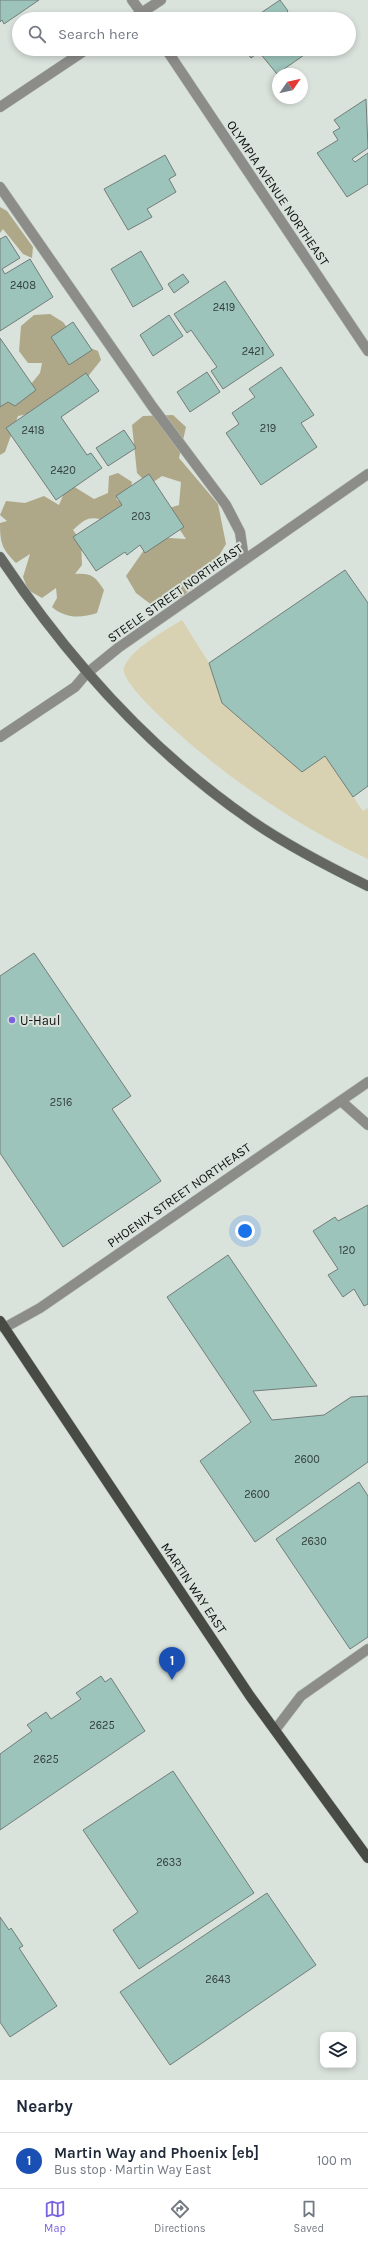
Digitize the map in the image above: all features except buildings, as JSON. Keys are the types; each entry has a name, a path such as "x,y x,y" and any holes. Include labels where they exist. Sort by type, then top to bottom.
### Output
{"main road":[{"name":"MARTIN WAY EAST","path":"1,1326 250,1696 368,1858"}],"street":[{"path":"132,0 141,12"},
{"path":"148,12 161,0"},
{"path":"0,107 76,56"},
{"name":"OLYMPIA AVENUE NORTHEAST","path":"171,56 368,351"},
{"path":"0,187 152,406 226,505 240,532 244,560"},
{"name":"STEELE STREET NORTHEAST","path":"0,737 75,687 86,674 118,648 368,474"},
{"path":"0,557 37,610 86,674 151,741 213,793 249,820 288,844 368,886"},
{"name":"PHOENIX STREET NORTHEAST","path":"1,1326 40,1308 368,1082"},
{"path":"340,1101 368,1125"},
{"path":"275,1730 300,1696 368,1649"}],"shaded area":[{"path":"0,207 7,211 33,247 32,258 23,254 3,229 0,233"},
{"path":"50,314 63,322 79,344 98,351 101,360 82,384 33,413 18,416 5,452 0,455 0,399 23,394 40,373 42,363 28,363 19,351 21,326 34,315"},
{"path":"173,415 186,427 179,458 218,504 226,544 206,577 183,596 157,609 136,593 126,576 153,537 186,539 166,509 179,505 181,482 162,476 149,485 137,473 132,425 143,416"},
{"path":"118,473 132,482 130,491 116,499 129,508 111,522 90,518 73,530 81,541 82,565 75,574 92,576 98,581 104,590 97,613 85,616 63,614 52,607 57,598 56,588 42,598 28,590 23,577 30,554 16,563 8,554 1,541 0,530 0,523 7,521 0,515 6,501 25,503 44,496 59,505 68,483 94,499 108,493 109,476"},
{"path":"182,620 209,663 222,703 302,772 325,756 363,811 368,808 368,859 304,825 273,806 232,777 195,748 137,693 127,678 124,668 127,661 149,641"}],"place":[{"name":"U-Haul","path":"12,1020"},
{"name":"Martin Way and Phoenix [eb]","path":"172,1680"}]}
